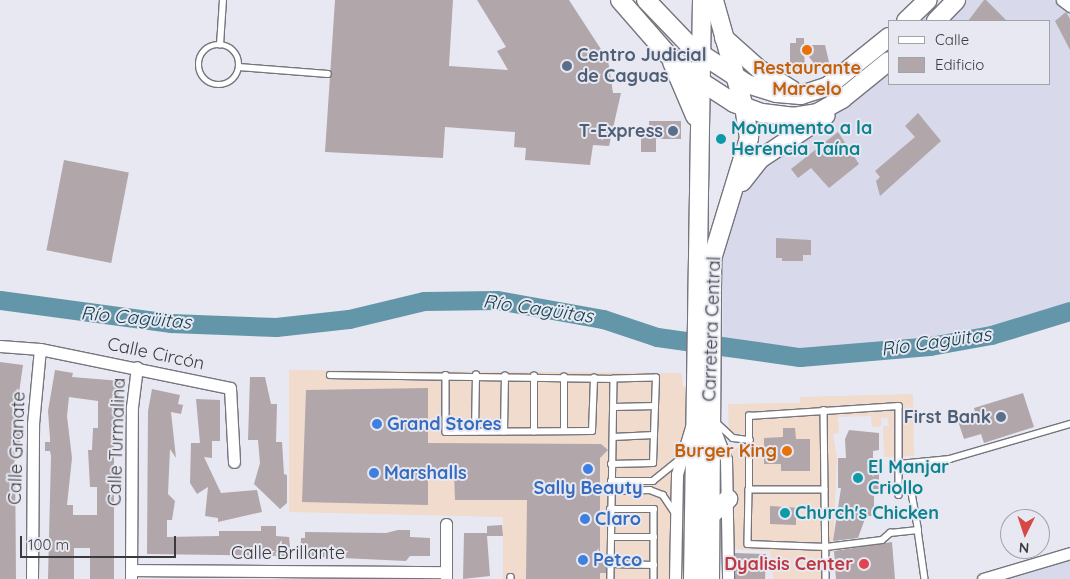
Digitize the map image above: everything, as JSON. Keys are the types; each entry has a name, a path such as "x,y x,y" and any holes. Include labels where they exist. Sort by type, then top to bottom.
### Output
{"main road":[{"path":"620,0 668,55 700,81 744,107 793,117 816,113 842,99 888,62"},
{"path":"646,0 700,54 736,78 761,89 802,95 828,86 888,38"},
{"name":"Carretera Central","path":"702,0 698,132 707,398 710,579"},
{"name":"Carretera Central","path":"703,282 712,259 726,208 749,138 744,107 714,0"},
{"path":"907,20 928,0"},
{"path":"937,20 956,0"},
{"path":"724,38 760,70 802,95"},
{"path":"668,55 685,90 698,132"},
{"path":"726,208 760,159 834,109 842,99"},
{"name":"Carretera Central","path":"693,579 696,414 707,398"},
{"path":"710,516 728,499"}],"street":[{"path":"1062,0 1070,6"},
{"name":"Calle Circón","path":"0,346 40,349 137,367 230,388 234,462"},
{"name":"Calle Granate","path":"32,579 33,424 40,349"},
{"name":"Calle Turmalina","path":"131,574 132,407 137,367"},
{"path":"707,398 726,459 728,579"},
{"path":"675,579 677,474 696,414"},
{"path":"446,524 446,576"},
{"path":"983,579 1070,553"},
{"name":"Calle Brillante","path":"131,574 446,576"}],"lane":[{"path":"220,45 224,0"},
{"path":"220,45 234,52 239,67 227,83 206,80 201,74 201,58 205,51 220,45"},
{"path":"239,67 328,74"},
{"path":"330,374 534,376 614,379 656,378 653,463 611,464"},
{"path":"446,375 446,432 592,431 594,378"},
{"path":"475,432 476,376"},
{"path":"504,432 505,376"},
{"path":"534,376 534,432"},
{"path":"564,377 564,431"},
{"path":"611,579 610,491 614,379"},
{"path":"707,398 725,434 750,440"},
{"path":"614,407 655,406"},
{"path":"899,494 899,406 750,416 748,544 826,547 882,540 890,533 918,530"},
{"path":"824,410 826,579"},
{"path":"898,464 950,459 1070,424"},
{"path":"612,437 654,435"},
{"path":"611,481 653,481 682,458"},
{"path":"610,491 650,490 663,495 676,515"},
{"path":"749,490 825,490"},
{"path":"912,496 925,579"},
{"path":"610,509 654,509 654,579"},
{"path":"610,537 654,537"},
{"path":"611,564 654,564"}],"shaded area":[{"path":"956,0 1053,0 1070,13 1070,303 942,349 723,358 722,255 740,182 817,119 855,75 888,48 888,85 1050,85 1050,20 921,20"},
{"path":"289,370 682,373 683,387 688,387 687,579 503,579 503,517 289,512"},
{"path":"913,394 914,456 884,457 883,426 889,426 888,418 881,418 881,426 872,427 871,416 838,417 839,433 833,434 837,457 833,552 826,554 826,579 773,579 770,551 734,549 732,448 743,447 743,434 729,433 728,404 800,403 800,397"},
{"path":"1070,549 1070,579 977,579 1039,559 1050,559 1050,555"}],"building":[{"path":"335,0 453,0 449,66 508,70 497,51 506,47 477,0 569,0 608,60 613,93 621,93 609,146 593,145 590,165 525,160 526,148 514,147 515,132 445,127 443,158 325,152"},
{"path":"984,0 986,0 1006,20 969,20"},
{"path":"1066,12 1070,19 1070,50 1055,21"},
{"name":"Restaurante Marcelo","path":"796,38 804,38 804,45 825,45 829,62 818,69 804,50 805,69 790,70 790,43 796,43"},
{"path":"918,113 941,141 880,196 876,181 880,177 875,171 915,137 905,126"},
{"path":"649,121 681,121 681,139 656,139 656,152 641,152 641,128 649,128"},
{"path":"838,132 859,164 829,188 811,168 798,178 791,169"},
{"path":"64,160 129,173 111,263 46,250"},
{"path":"776,238 811,240 811,255 803,255 803,261 782,261 782,258 776,258"},
{"path":"0,362 23,365 17,407 16,431 20,431 20,450 15,450 16,579 0,579"},
{"path":"55,370 73,373 72,377 121,381 114,425 114,579 90,579 90,548 74,548 74,579 48,579 51,456 50,451 45,451 45,442 50,442 48,411","holes":["69,397 98,401 98,428 93,428 92,450 88,450 90,487 97,487 97,515 73,515 73,505 67,505 72,458 67,416"]},
{"path":"250,377 265,377 271,404 277,404 276,442 282,442 284,474 287,475 287,503 280,509 254,484 260,463 258,440 248,440"},
{"path":"428,388 428,443 601,444 608,450 600,458 600,559 607,558 606,573 600,573 600,579 526,579 527,500 455,500 454,472 428,471 428,505 302,502 306,390"},
{"path":"152,389 180,395 178,404 183,405 181,414 171,412 176,458 170,449 168,494 175,501 172,520 167,520 167,537 219,536 219,531 261,531 261,526 276,526 276,536 289,537 291,556 147,554 148,411"},
{"name":"First Bank","path":"1023,393 1034,427 984,443 981,434 964,439 958,421 976,416 974,408"},
{"path":"196,399 220,400 220,441 212,441 212,458 204,457 221,493 257,490 262,512 218,522 218,518 205,516 208,487 197,494 190,483 191,443 200,443"},
{"name":"Burger King","path":"783,428 795,428 796,439 810,439 810,471 781,471 781,464 764,464 764,438 783,437"},
{"path":"849,430 879,433 879,450 873,451 873,467 879,467 879,489 874,489 874,516 866,516 858,538 833,541 841,488 838,488 838,458 846,458 845,439"},
{"name":"Church's Chicken","path":"770,506 800,508 800,518 796,518 796,525 770,524"},
{"path":"502,525 503,536 487,536 490,576 463,579 464,533 487,533 487,526"},
{"path":"410,530 410,537 430,538 430,556 410,556 406,561 300,556 301,538 305,538 305,532 386,533"},
{"name":"Dyalisis Center","path":"892,542 895,579 836,579 834,551"},
{"path":"735,553 766,554 765,579 734,579"}],"waterway":[{"name":"Río Cagüitas","path":"0,300 171,323 276,327 349,319 424,301 497,300 603,319 657,337 800,357 930,346 991,335 1070,311"}],"place":[{"name":"Restaurante Marcelo","path":"807,50"},
{"name":"Centro Judicial de Caguas","path":"567,66"},
{"name":"T-Express","path":"673,131"},
{"name":"Monumento a la Herencia Taína","path":"721,139"},
{"name":"First Bank","path":"1001,417"},
{"name":"Grand Stores","path":"377,424"},
{"name":"Burger King","path":"787,451"},
{"name":"Sally Beauty","path":"588,469"},
{"name":"Marshalls","path":"374,473"},
{"name":"El Manjar Criollo","path":"858,478"},
{"name":"Church's Chicken","path":"785,513"},
{"name":"Claro","path":"585,519"},
{"name":"Petco","path":"583,560"},
{"name":"Dyalisis Center","path":"864,564"}]}
